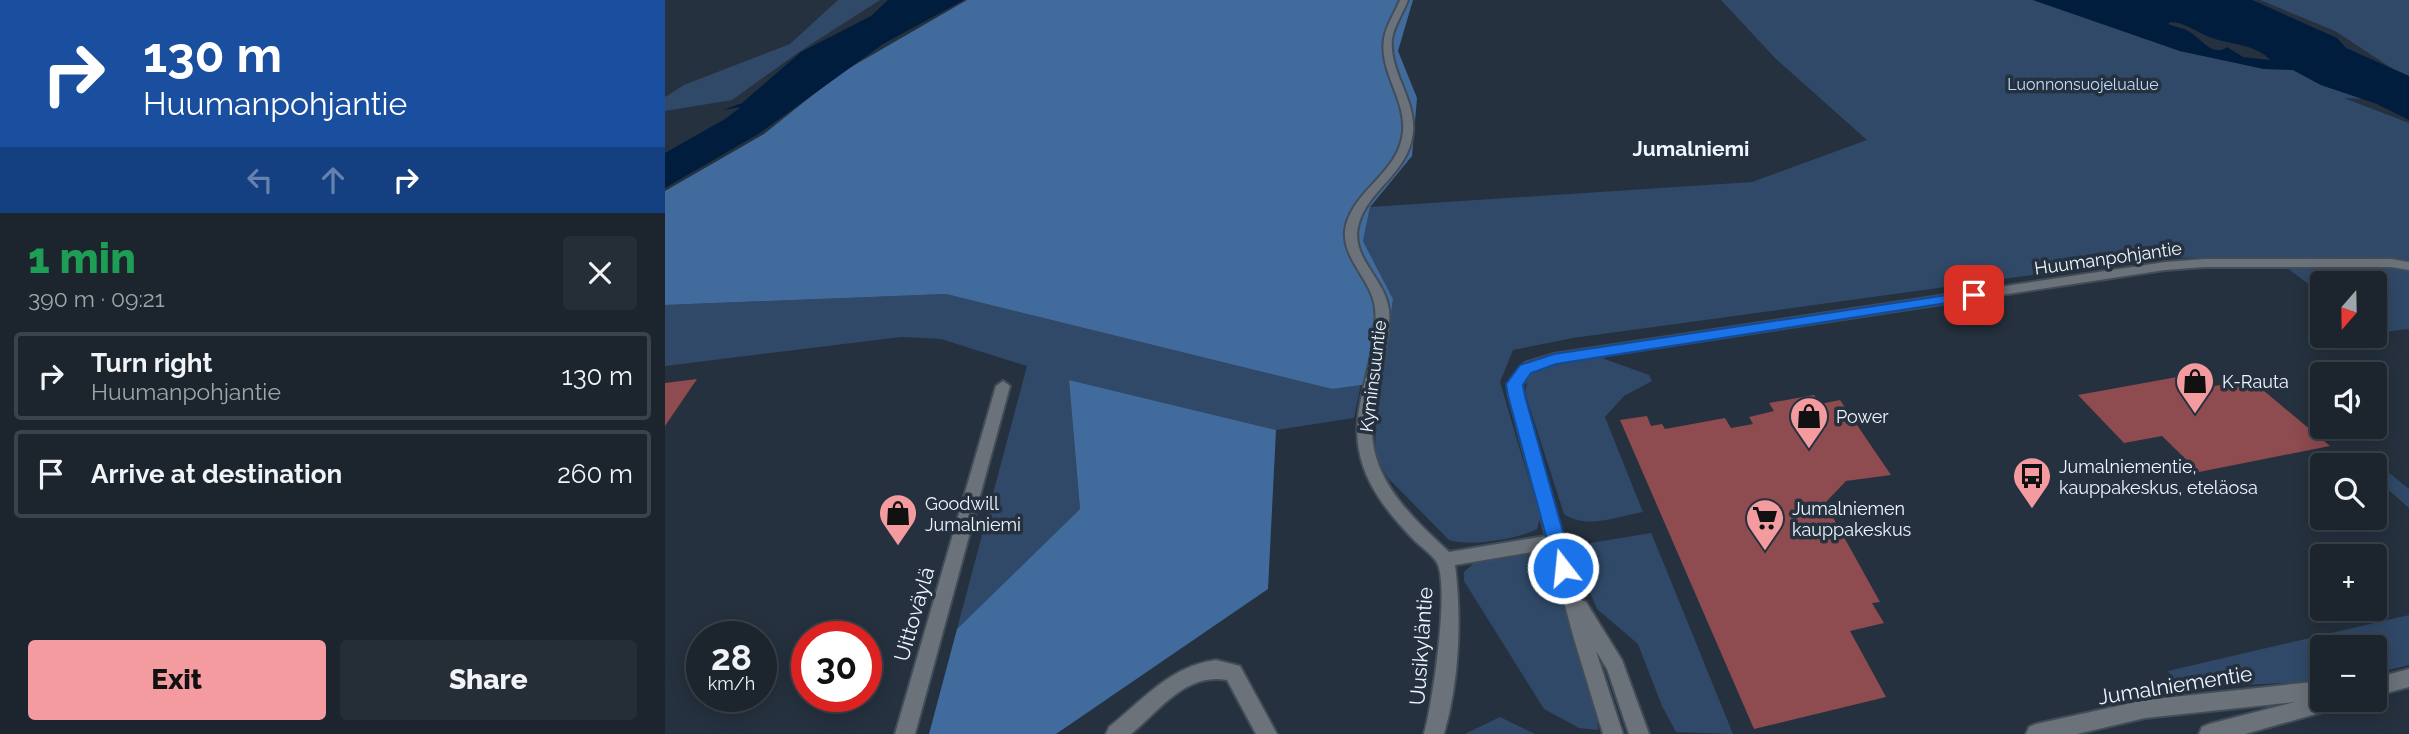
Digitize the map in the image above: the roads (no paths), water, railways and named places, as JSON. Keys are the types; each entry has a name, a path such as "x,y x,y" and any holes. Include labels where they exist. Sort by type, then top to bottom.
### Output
{"street":[{"name":"Kyminsuuntie","path":"1404,0 1388,36 1387,49 1406,103 1408,133 1402,158 1363,205 1352,224 1352,247 1378,288 1382,309 1364,426 1366,455 1378,486 1446,560"},
{"name":"Huumanpohjantie","path":"1556,541 1515,384 1526,369 1554,359 2165,266 2205,263 2391,263 2409,266"},
{"name":"Uittoväylä","path":"905,734 1003,386"},
{"path":"1446,560 1556,541 1613,734"},
{"name":"Uusikyläntie","path":"1434,734 1439,720 1447,651 1450,584 1446,560"},
{"path":"1571,594 1615,666 1639,734"},
{"path":"1116,734 1160,694 1182,679 1218,667 1233,673 1267,734"},
{"path":"2387,684 2409,678"},
{"name":"Jumalniementie","path":"2036,734 2145,709 2310,691"},
{"path":"2209,734 2310,707"}],"place":[{"name":"K-Rauta","path":"2195,415"},
{"name":"Power","path":"1809,450"},
{"name":"Jumalniementie, kauppakeskus, eteläosa","path":"2032,510"},
{"name":"Goodwill Jumalniemi","path":"898,547"},
{"name":"Jumalniemen kauppakeskus","path":"1765,552"}],"district":[{"name":"Jumalniemi","path":"1691,148"}],"park label":[{"name":"Luonnonsuojelualue","path":"2083,84"}]}
